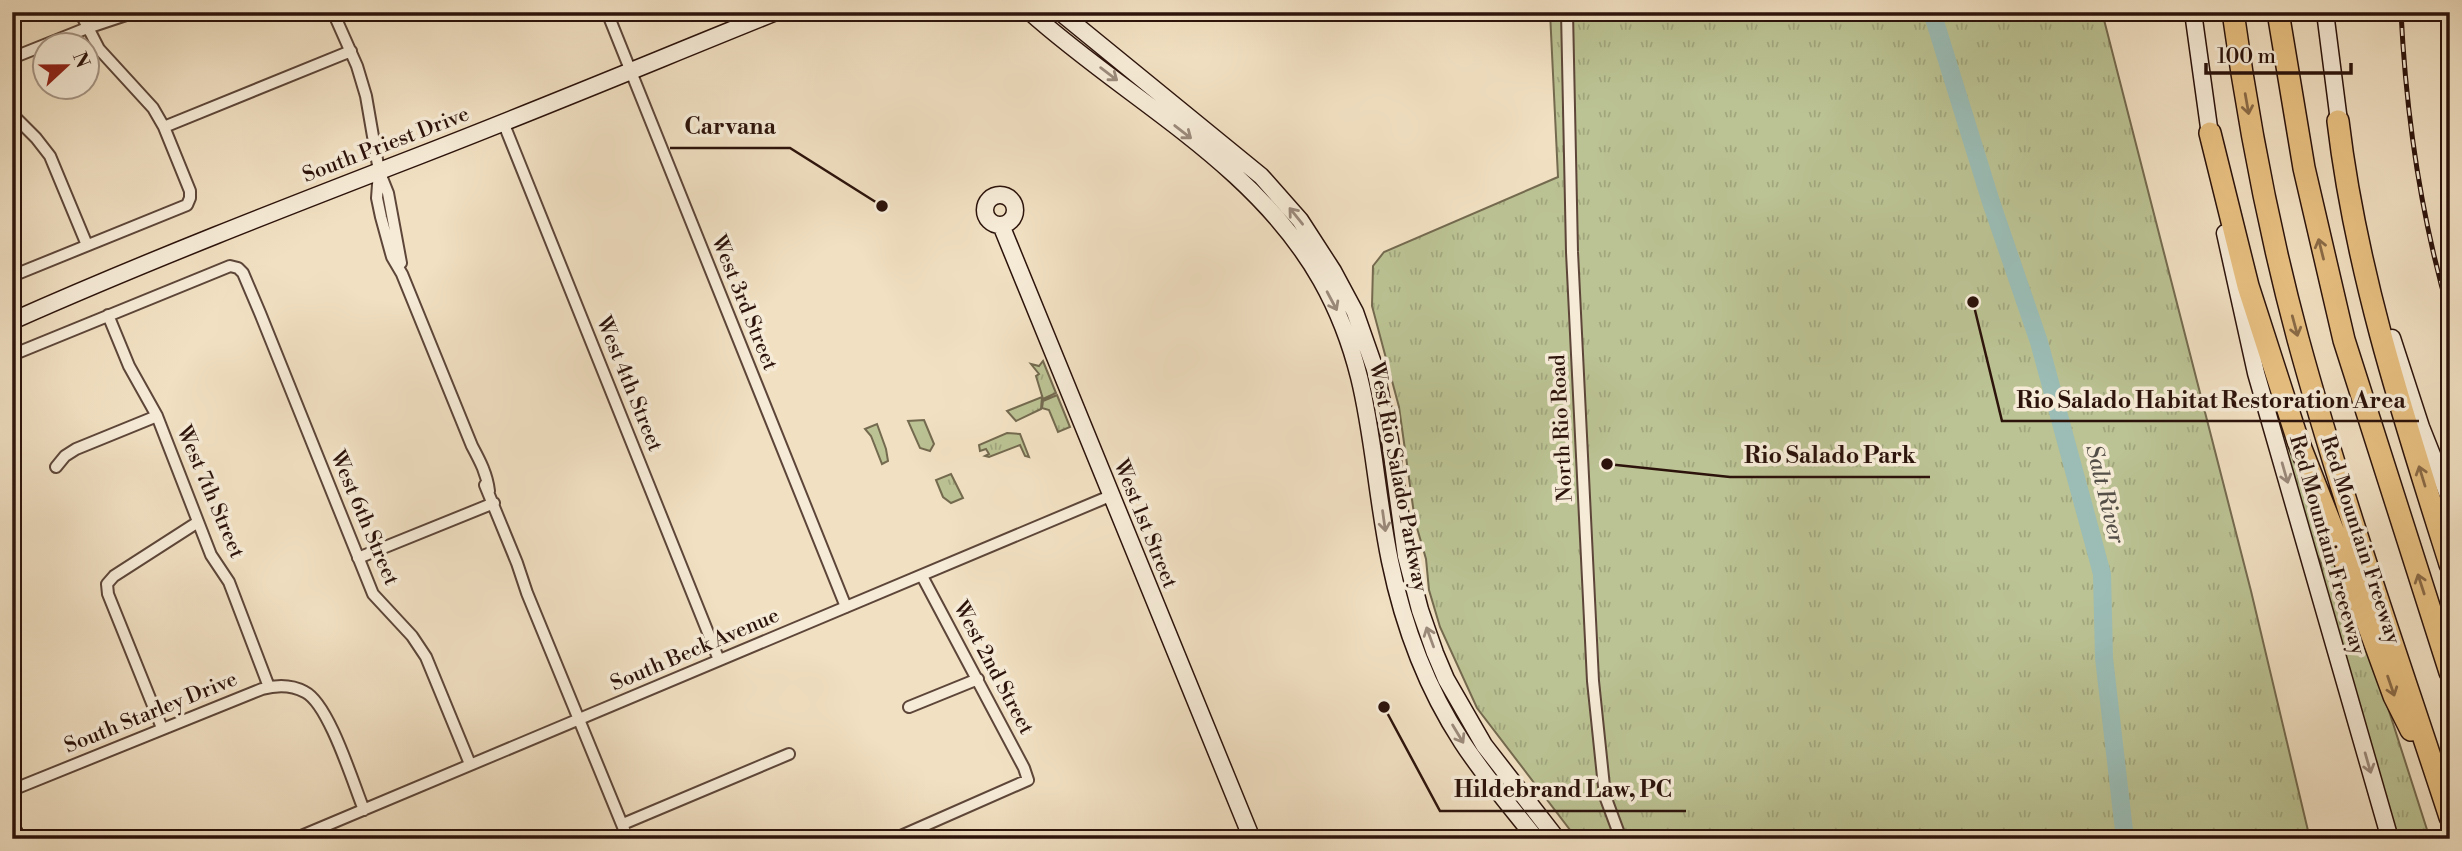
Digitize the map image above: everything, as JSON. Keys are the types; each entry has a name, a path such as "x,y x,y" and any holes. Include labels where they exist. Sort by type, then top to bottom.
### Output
{"highway":[{"name":"Red Mountain Freeway","path":"2233,12 2260,178 2295,328 2328,441 2450,817"},
{"path":"2277,12 2304,168 2344,340 2450,673"},
{"path":"2338,121 2344,172 2369,290 2399,401 2450,564"},
{"path":"2210,133 2248,286 2298,441 2394,696 2442,793"}],"main road":[{"name":"South Priest Drive","path":"12,321 135,267 776,12"},
{"name":"West Rio Salado Parkway","path":"1030,12 1227,168 1266,205 1306,257 1340,316 1359,371 1414,646 1448,718 1478,765 1536,839"},
{"name":"West Rio Salado Parkway","path":"1060,12 1253,169 1300,220 1317,244 1353,309 1375,369 1390,440 1398,558 1452,689 1484,745 1557,839"},
{"name":"Red Mountain Freeeway","path":"2193,12 2226,235 2247,338 2390,839"},
{"path":"2325,12 2338,121 2366,242 2415,409 2450,500"},
{"name":"West 1st Street","path":"1001,225 1252,839"},
{"path":"12,830 16,839"}],"street":[{"path":"12,276 187,205 190,198 190,191 153,108 99,49 80,12"},
{"path":"12,58 135,12"},
{"path":"334,12 366,96 379,171 388,193 402,274 487,478 489,491 517,564 532,592 534,607 628,839"},
{"name":"West 3rd Street","path":"607,12 846,607"},
{"name":"North Rio Road","path":"1567,12 1572,252 1593,681 1605,796 1621,839"},
{"path":"164,128 351,51"},
{"path":"12,114 50,156 87,245"},
{"name":"West 4th Street","path":"503,122 719,660"},
{"name":"West 6th Street","path":"108,315 230,266 243,273 373,594 412,636 426,657 470,764"},
{"path":"12,355 108,315"},
{"name":"West 7th Street","path":"108,315 129,366 157,416 211,555 229,582 269,687"},
{"path":"56,467 65,456 76,449 157,416"},
{"name":"South Beck Avenue","path":"294,839 1110,496"},
{"path":"358,558 494,503"},
{"path":"162,729 108,594 107,584 114,576 198,522"},
{"name":"West 2nd Street","path":"894,839 1028,780 922,576"},
{"path":"909,708 978,680"},
{"name":"South Starley Drive","path":"12,790 269,687 289,687 307,692 323,710 364,810"},
{"path":"622,824 789,754"}],"green space":[{"path":"1550,12 2102,12 2251,591 2310,839 1577,839 1477,708 1440,627 1429,590 1426,559 1415,521 1399,407 1372,306 1373,266 1384,252 1558,177"},
{"path":"2247,314 2350,589 2430,839 2396,839 2322,575 2321,563 2313,547"},
{"path":"1043,361 1056,393 1043,399 1036,376 1039,374 1031,364 1039,366"},
{"path":"1057,395 1070,427 1058,432 1049,410 1042,408 1043,401"},
{"path":"1042,397 1041,409 1016,421 1007,411"},
{"path":"924,420 934,444 930,451 920,448 908,421"},
{"path":"877,424 888,461 882,464 871,436 865,429"},
{"path":"1007,433 1020,434 1029,457 1025,456 1020,445 989,457 985,456 989,454 986,449 980,451 979,445"},
{"path":"951,474 963,498 951,503 943,497 936,480"}],"waterway":[{"name":"Salt River","path":"1932,12 1991,202 2039,342 2102,574 2104,658 2125,839"}],"railway":[{"path":"2401,12 2416,166 2431,242 2450,316"}],"place":[{"name":"Carvana","path":"882,206"},
{"name":"Rio Salado Habitat Restoration Area","path":"1973,302"},
{"name":"Rio Salado Park","path":"1607,464"},
{"name":"Hildebrand Law, PC","path":"1384,707"}]}
